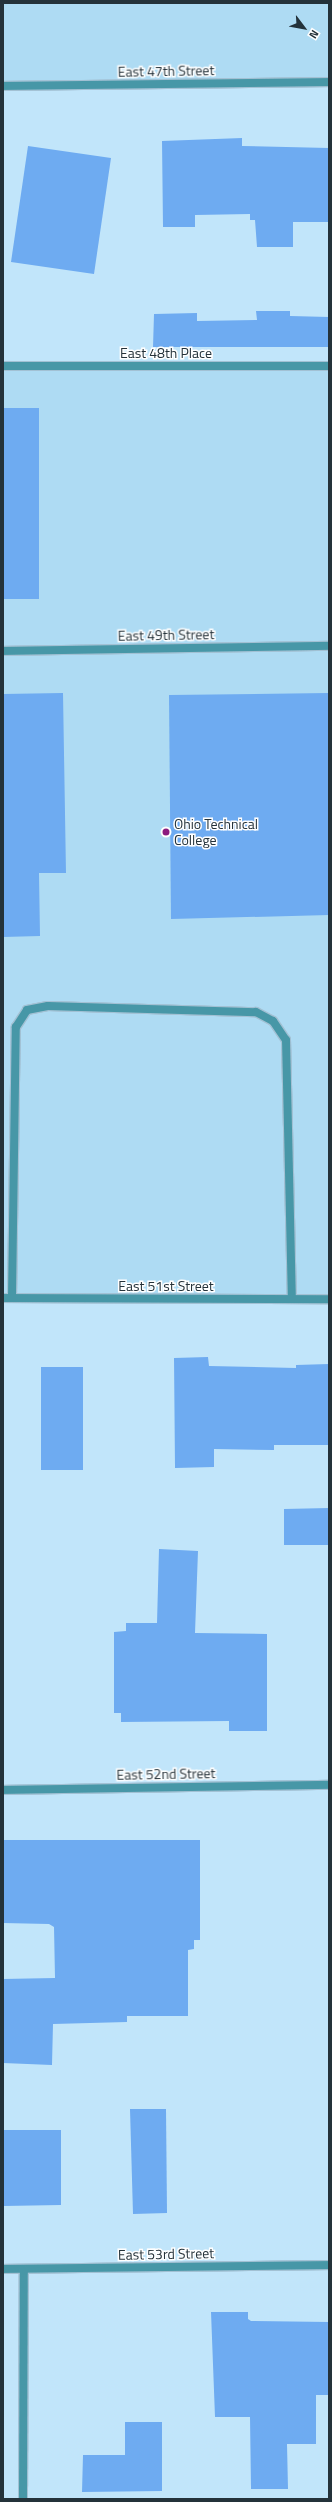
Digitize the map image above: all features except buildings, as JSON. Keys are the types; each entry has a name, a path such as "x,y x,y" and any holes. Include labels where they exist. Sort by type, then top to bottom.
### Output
{"street":[{"name":"East 47th Street","path":"3,86 329,82"},
{"name":"East 48th Place","path":"3,366 329,366"},
{"name":"East 49th Street","path":"3,650 329,646"},
{"path":"12,1298 16,1027 27,1010 48,1006 256,1012 273,1021 286,1040 292,1299"},
{"name":"East 51st Street","path":"3,1298 329,1299"},
{"name":"East 52nd Street","path":"3,1790 329,1785"},
{"name":"East 53rd Street","path":"3,2269 329,2265"},
{"path":"23,2499 24,2269"}],"shaded area":[{"path":"3,3 329,3 329,82 3,86"},
{"name":"Ohio Technical College","path":"3,366 329,366 329,1299 3,1298"}],"place":[{"name":"Ohio Technical College","path":"166,832"}]}
